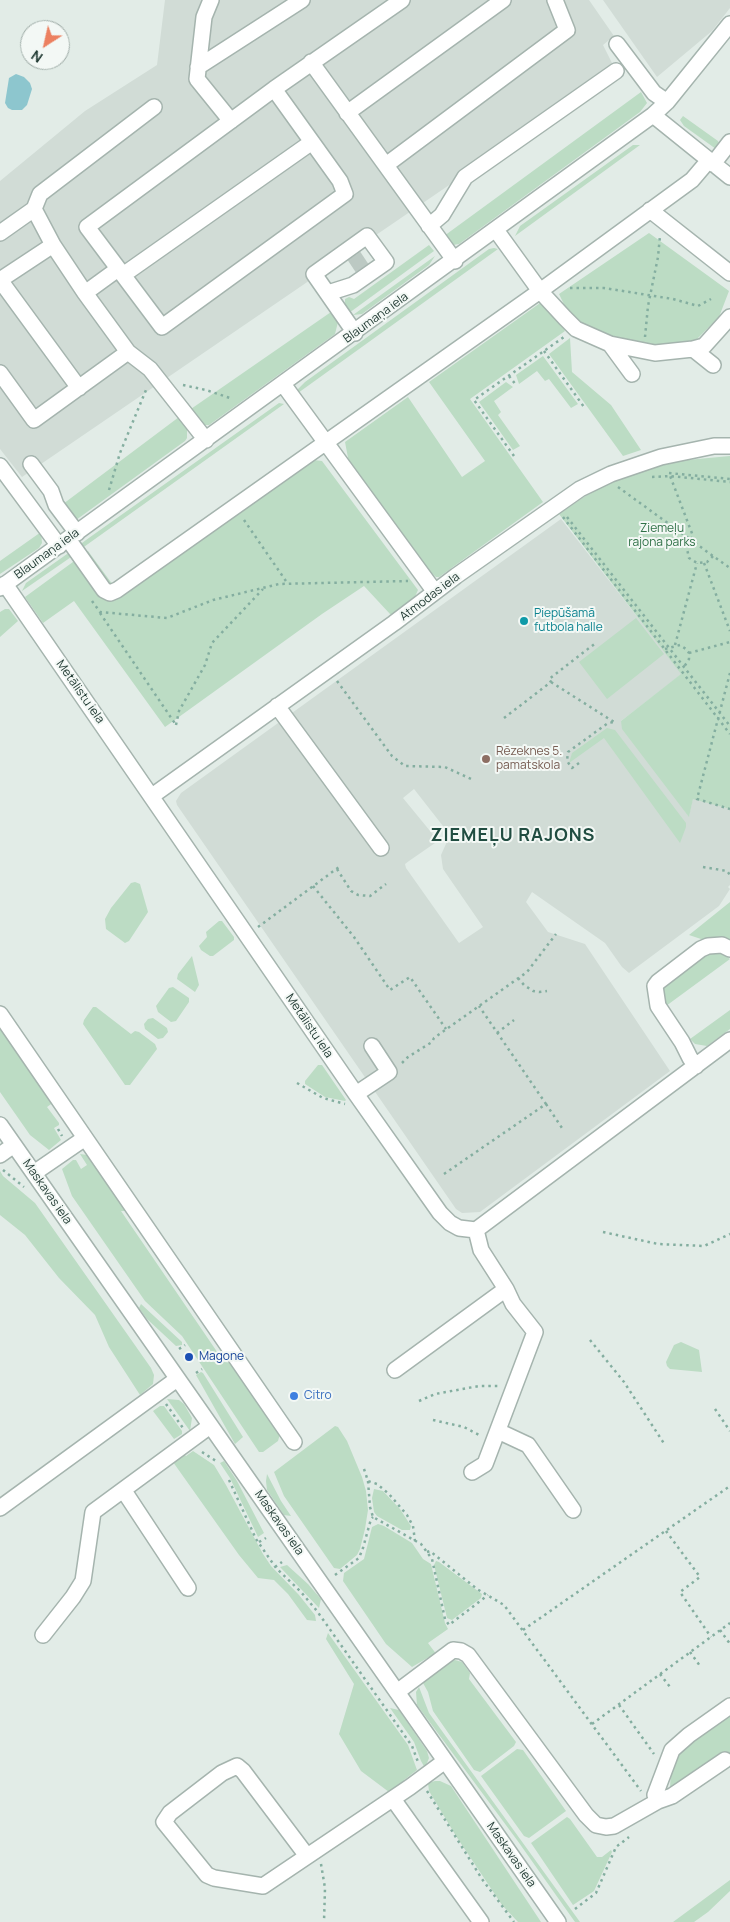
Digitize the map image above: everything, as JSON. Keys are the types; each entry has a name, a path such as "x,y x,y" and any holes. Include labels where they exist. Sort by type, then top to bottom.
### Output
{"street":[{"path":"211,0 204,17 197,80 231,121"},
{"path":"198,67 302,0"},
{"path":"274,89 340,181 345,194 162,326 86,227 231,121 274,89 311,62 402,0"},
{"path":"348,113 503,0"},
{"path":"386,166 567,30 555,0"},
{"name":"Blaumaņa iela","path":"3,586 654,116 730,24"},
{"path":"617,44 654,93 667,102"},
{"path":"311,62 454,261"},
{"path":"429,226 442,215 465,177 616,71"},
{"path":"0,233 34,209 40,194 154,107"},
{"path":"654,116 730,177"},
{"path":"85,293 121,272 312,142"},
{"path":"0,466 68,539 104,590 110,593 117,590 544,288 656,214 730,142"},
{"path":"34,209 53,244 85,293 128,352 153,374 206,440"},
{"path":"656,214 730,273"},
{"path":"496,230 576,329 610,344 654,353 693,349 704,346 730,317"},
{"path":"53,244 0,280 79,388"},
{"path":"328,293 353,285 358,262 314,274 355,333"},
{"path":"610,344 632,374"},
{"path":"693,349 712,365"},
{"path":"0,373 34,420 128,352"},
{"path":"283,384 431,587"},
{"name":"Atmodas iela","path":"152,796 328,670 431,587 580,489 611,474 661,457 714,446 730,446"},
{"path":"31,464 51,491 68,539"},
{"name":"Metālistu iela","path":"3,586 152,796 354,1098 440,1213 450,1223 459,1228 476,1230"},
{"path":"277,706 381,848"},
{"path":"693,1069 682,1042 658,1006 655,986 701,949 708,946 722,945 730,949"},
{"path":"0,1014 294,1442"},
{"path":"472,1472 485,1464 534,1332 513,1304 506,1289 481,1250 476,1230 730,1040"},
{"path":"354,1098 389,1072 372,1046"},
{"name":"Maskavas iela","path":"0,1125 558,1922"},
{"path":"34,1173 85,1138"},
{"path":"0,1155 14,1145"},
{"path":"395,1370 506,1289"},
{"path":"0,1508 177,1379"},
{"path":"43,1635 83,1581 93,1512 210,1426"},
{"path":"498,1431 528,1445 573,1510"},
{"path":"124,1491 188,1588"},
{"path":"397,1692 453,1650 461,1650 468,1656 586,1815 596,1825 614,1826 655,1803 672,1796 725,1760"},
{"path":"655,1803 655,1795 672,1750 689,1735 730,1706"},
{"path":"312,1853 237,1766 222,1773 170,1813 164,1822 207,1875 214,1878 263,1886 393,1799 445,1761"},
{"path":"393,1799 481,1922"}],"path":[{"path":"644,351 650,295 658,257 656,214"},
{"path":"544,288 604,288 650,295 698,306 712,299"},
{"path":"514,456 474,400 568,334"},
{"path":"544,351 584,407"},
{"path":"109,492 120,453 153,374"},
{"path":"509,376 516,385"},
{"path":"182,385 206,390 234,400"},
{"path":"650,474 730,480"},
{"path":"649,478 669,474"},
{"path":"669,474 693,536 688,544 689,558 697,563 704,563 713,556"},
{"path":"624,483 616,486 730,568"},
{"path":"569,514 567,516 730,726"},
{"path":"562,515 730,734"},
{"path":"244,520 288,584"},
{"path":"676,645 697,563"},
{"path":"704,563 730,631"},
{"path":"100,612 166,618 213,600 288,584 431,587"},
{"path":"89,596 176,725 179,711 205,665 212,643 264,588"},
{"path":"551,682 549,679 597,642"},
{"path":"689,653 730,642"},
{"path":"665,649 668,646 676,645 683,647 689,653 689,659 681,669"},
{"path":"328,670 392,756 405,766 445,767 471,779"},
{"path":"730,673 697,800 730,809"},
{"path":"504,718 551,682"},
{"path":"551,682 614,722 608,723 568,752 566,761 572,768 579,763"},
{"path":"703,867 727,871 730,875"},
{"path":"257,928 338,868 351,891 358,895 370,896 386,884"},
{"path":"313,886 354,937 390,990 410,977 446,1029"},
{"path":"389,1072 527,972 556,934"},
{"path":"518,978 524,985 533,990 539,992 547,991"},
{"path":"479,1006 562,1128"},
{"path":"497,1033 514,1020"},
{"path":"297,1083 323,1098 347,1104 354,1098"},
{"path":"444,1174 546,1104"},
{"path":"602,1232 658,1244 704,1246 730,1234"},
{"path":"590,1340 624,1382 665,1445"},
{"path":"179,1349 185,1345"},
{"path":"196,1373 202,1369"},
{"path":"419,1401 435,1394 479,1386 515,1386"},
{"path":"158,1393 198,1449 216,1461 220,1467"},
{"path":"715,1409 730,1431"},
{"path":"433,1420 464,1427 481,1436"},
{"path":"364,1469 368,1481 370,1507 373,1517 415,1541 432,1559 445,1619 449,1625 488,1595"},
{"path":"228,1478 258,1542 275,1567 301,1592 317,1612 412,1746 414,1756 421,1768 414,1775 425,1788 482,1880 514,1922"},
{"path":"368,1481 377,1484 389,1494 407,1515 413,1526 415,1541"},
{"path":"523,1630 730,1486"},
{"path":"335,1575 359,1558 364,1548 373,1517"},
{"path":"666,1531 700,1577 680,1592 711,1637"},
{"path":"258,1542 266,1538"},
{"path":"427,1552 430,1551 478,1589 504,1605 592,1724 655,1803"},
{"path":"275,1567 282,1562"},
{"path":"592,1724 730,1623"},
{"path":"720,1630 730,1644"},
{"path":"690,1652 700,1666"},
{"path":"660,1674 670,1687"},
{"path":"619,1704 659,1760"},
{"path":"575,1909 596,1893 616,1847 635,1832"},
{"path":"312,1853 325,1888 324,1922"}],"shaded area":[{"path":"165,0 589,0 614,36 603,45 616,71 22,477 0,449 0,181 85,111 157,65"},
{"path":"603,0 730,0 730,8 712,31 657,77"},
{"path":"561,519 682,674 621,721 689,816 693,798 730,809 730,885 728,887 730,889 719,906 629,973 622,967 605,943 532,892 526,902 548,932 585,944 670,1071 480,1212 462,1213 456,1209 177,805 176,801 181,793","holes":["414,789 450,835 441,855 443,869 483,927 459,943 406,868 405,864 435,843 435,837 403,798"]}],"green space":[{"path":"641,92 647,103 640,112 459,244 453,245 449,243 444,236"},
{"path":"683,116 718,141 719,144 716,149 684,126 680,120"},
{"path":"633,145 640,145 515,236 520,226"},
{"path":"649,233 729,291 719,317 696,340 659,349 576,329 559,294"},
{"path":"429,245 434,251 349,313 345,308 345,299 349,297 354,299"},
{"path":"489,249 498,249 298,393 298,389 305,382"},
{"path":"435,256 429,265 362,314 353,315"},
{"path":"543,301 565,331 470,399 543,502 439,577 436,577 428,570 349,463 345,442 408,397 462,477 485,461 429,382"},
{"path":"331,312 338,322 335,334 209,425 200,425 188,411"},
{"path":"570,338 572,372 611,405 641,450 623,456 549,354"},
{"path":"543,356 578,404 571,408 549,379 545,381 537,371 519,384 516,375"},
{"path":"506,382 513,387 494,401 501,412 498,415 520,446 513,450 479,402"},
{"path":"279,403 284,404 81,549 82,543 86,540"},
{"path":"179,417 187,429 185,441 76,520 63,504"},
{"name":"Ziemeļu rajona parks","path":"730,456 730,809 693,799 689,817 622,729 621,721 681,674 559,514 613,481 665,462"},
{"path":"297,458 322,461 418,590 413,601 394,615 390,614 364,586 165,727 74,601 43,623 25,597 88,551 113,585"},
{"path":"41,532 42,543 39,548 0,574 0,561"},
{"path":"67,554 74,555 22,591 26,583"},
{"path":"9,609 18,621 0,637 0,612"},
{"path":"636,618 664,654 607,699 579,662"},
{"path":"607,728 615,730 686,823 680,843 604,738 569,763 572,753"},
{"path":"131,883 140,884 148,912 129,941 125,943 106,929 105,919 111,908"},
{"path":"730,902 730,941 720,938 707,941 689,935"},
{"path":"219,921 222,921 234,937 234,940 213,956 210,956 201,950 199,946 207,937 206,932"},
{"path":"710,952 720,952 730,959 666,1006 663,1000 664,985"},
{"path":"192,956 199,985 195,992 177,979 178,974"},
{"path":"173,987 189,998 189,1002 176,1021 171,1022 158,1012 156,1006 169,988"},
{"path":"93,1007 96,1007 131,1034 135,1031 139,1032 155,1044 157,1049 130,1085 125,1085 83,1024"},
{"path":"730,1010 730,1029 707,1046 695,1044 690,1039"},
{"path":"153,1018 167,1028 168,1032 163,1038 158,1039 145,1029 144,1024 148,1019"},
{"path":"0,1021 54,1102 47,1107 59,1123 54,1128 61,1140 49,1150 30,1135 0,1092"},
{"path":"318,1065 322,1065 345,1101 325,1097 305,1084 305,1081"},
{"path":"80,1154 87,1155 95,1160 131,1211 121,1211 224,1362 233,1363 280,1434 278,1441 263,1452 259,1452 182,1336 145,1301 72,1196 62,1169 73,1160 76,1160 81,1169 87,1165"},
{"path":"0,1171 3,1176 35,1203 151,1368 154,1375 153,1384 140,1395 109,1347 95,1315 59,1278 25,1235 0,1215"},
{"path":"141,1304 182,1342 182,1345 176,1346 147,1319 139,1308"},
{"path":"681,1342 699,1350 702,1372 670,1369 667,1366 666,1362 674,1345"},
{"path":"201,1372 243,1437 235,1444 196,1375"},
{"path":"167,1399 179,1400 184,1404 192,1418 190,1431"},
{"path":"160,1406 164,1406 182,1431 182,1434 174,1439 153,1411"},
{"path":"335,1426 338,1427 347,1441 362,1477 368,1510 360,1549 357,1555 340,1569 334,1568 284,1496 274,1472"},
{"path":"193,1451 214,1465 263,1554 271,1566 315,1615 316,1621 307,1620 288,1594 274,1580 258,1578 239,1555 173,1462 183,1453 186,1456"},
{"path":"224,1461 237,1481 264,1533 258,1537 230,1478 220,1463"},
{"path":"267,1474 291,1516 284,1515 267,1490"},
{"path":"374,1489 383,1491 400,1509 411,1526 410,1530 402,1530 377,1516 374,1512 372,1498"},
{"path":"378,1524 412,1543 423,1559 431,1564 448,1629 428,1643 437,1655 432,1659 429,1657 412,1667 386,1644 343,1581 344,1573 364,1559 372,1527"},
{"path":"436,1561 482,1594 481,1598 452,1620 447,1618 434,1565"},
{"path":"287,1565 321,1599 319,1608 280,1567"},
{"path":"328,1633 408,1745 417,1770 404,1780 405,1786 393,1795 361,1771 339,1734 354,1684 326,1639"},
{"path":"455,1660 462,1662 470,1673 469,1679 516,1742 514,1746 480,1772 474,1770 433,1711 428,1692 423,1683"},
{"path":"419,1687 429,1713 580,1922 575,1922 417,1705 416,1692"},
{"path":"730,1706 730,1759 670,1788 671,1769 682,1741"},
{"path":"390,1708 399,1710 427,1751 429,1758 425,1768 414,1742"},
{"path":"517,1749 523,1750 566,1811 529,1838 524,1836 481,1776"},
{"path":"435,1781 451,1786 541,1922 518,1922 502,1905 456,1836 429,1791 428,1783"},
{"path":"567,1817 597,1857 602,1857 611,1850 612,1852 594,1891 573,1905 531,1843"},
{"path":"730,1880 730,1891 708,1912 694,1922 673,1922"}],"water":[{"path":"16,74 24,77 30,83 32,89 27,105 22,110 12,110 5,103 9,78"}],"tunnel":[{"path":"354,256 362,268"}],"place":[{"name":"Piepūšamā futbola halle","path":"524,621"},
{"name":"Rēzeknes 5. pamatskola","path":"486,759"},
{"name":"Magone","path":"189,1357"},
{"name":"Citro","path":"294,1396"}],"district":[{"name":"ZIEMEĻU RAJONS","path":"513,836"}]}
